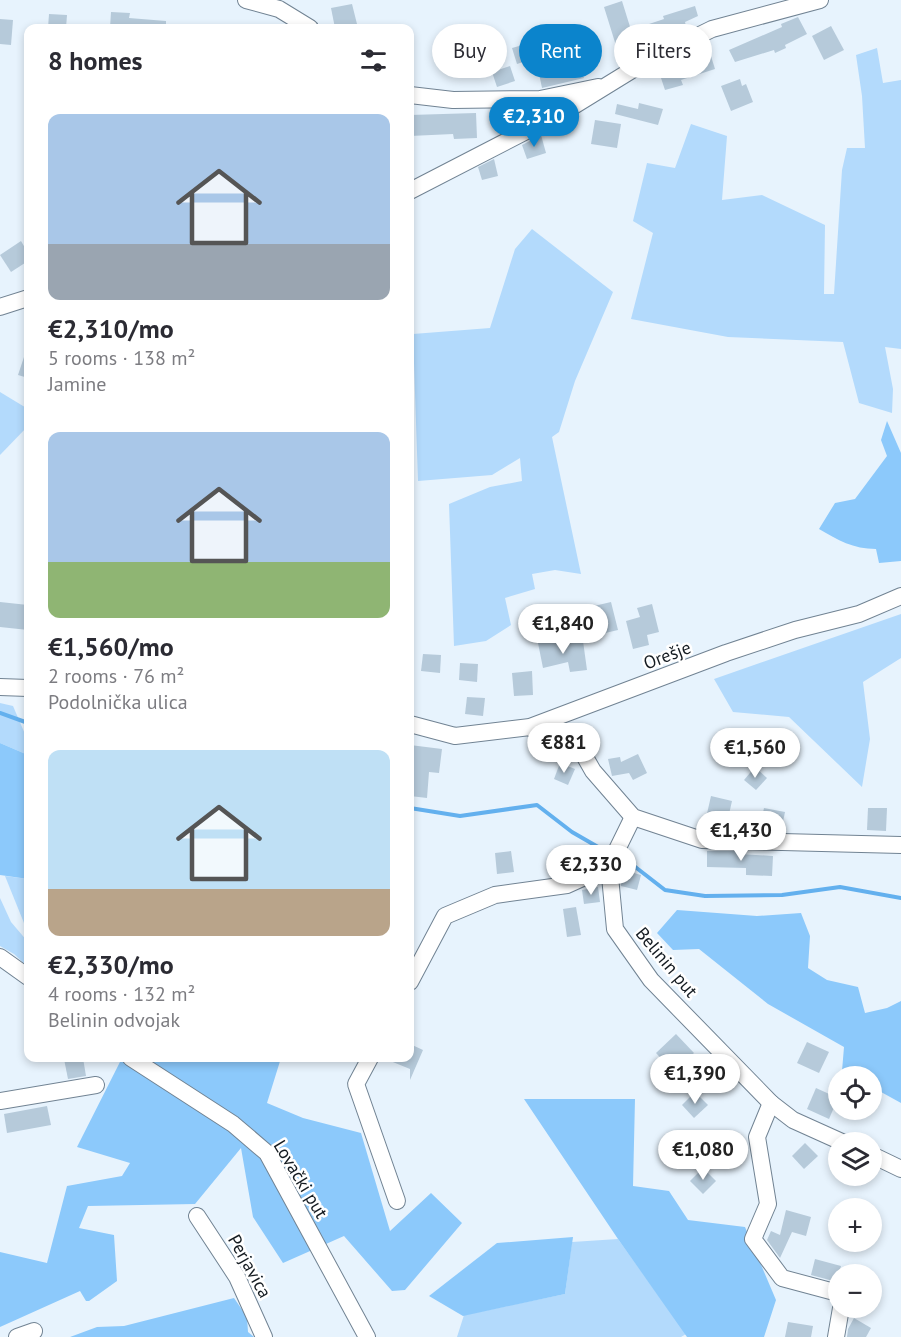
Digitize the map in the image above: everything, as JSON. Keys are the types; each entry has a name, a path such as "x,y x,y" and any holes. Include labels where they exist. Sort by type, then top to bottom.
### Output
{"street":[{"path":"246,0 279,9 303,24"},
{"path":"414,189 567,110 645,62 712,29 820,0"},
{"path":"414,95 453,100 540,99 605,86"},
{"path":"0,307 24,299"},
{"name":"Orešje","path":"414,725 455,736 530,727 726,653 795,630 859,614 901,596"},
{"path":"0,687 24,688"},
{"path":"530,727 543,736 581,750 593,771 633,817 702,840 901,845"},
{"path":"414,975 446,916 495,895 567,885 609,866 633,817"},
{"name":"Belinin put","path":"609,866 615,929 651,980 771,1103 793,1120 828,1136"},
{"path":"0,957 24,973"},
{"name":"Lovački put","path":"137,1062 233,1124 267,1153 367,1337"},
{"path":"368,1062 356,1084 397,1201"},
{"path":"0,1101 96,1085"},
{"path":"771,1103 757,1137 768,1204 753,1239 782,1278 828,1290"},
{"path":"882,1159 901,1168"},
{"name":"Perjavica","path":"197,1216 237,1277 264,1337"},
{"path":"836,1337 839,1318"},
{"path":"17,1337 34,1331"}],"shaded area":[{"path":"877,48 883,83 901,80 901,349 885,347 893,389 892,413 859,403 843,342 728,337 631,319 653,233 633,221 647,163 675,168 691,124 727,136 722,200 762,195 825,225 824,294 834,294 842,170 847,148 865,148 862,96 856,55"},
{"path":"532,229 613,292 575,381 559,432 552,437 581,574 555,570 532,574 535,589 505,598 511,625 486,641 454,646 449,504 490,487 522,481 520,458 492,475 418,481 414,334 490,328 515,249"},
{"path":"0,392 24,407 24,430 0,455"},
{"path":"887,421 901,453 901,561 879,563 876,549 853,546 819,529 835,503 855,499 887,456 881,440"},
{"path":"901,614 901,658 863,682 870,739 862,787 789,717 733,712 714,679"},
{"path":"0,703 13,706 24,732 24,753 0,743"},
{"path":"0,743 24,753 24,878 0,875"},
{"path":"5,876 24,878 24,923"},
{"path":"0,898 11,922 24,937 24,963 0,946"},
{"path":"677,910 757,916 801,913 810,936 808,968 827,980 858,987 865,1013 887,1008 901,1001 901,1103 882,1093 882,1066 842,1066 844,1047 768,1004 699,949 673,950 657,933"},
{"path":"120,1062 280,1062 267,1103 303,1118 361,1133 390,1231 431,1193 462,1223 405,1290 392,1291 344,1236 283,1263 253,1217 241,1148 195,1204 88,1206 79,1228 114,1235 117,1281 89,1301 86,1301 80,1291 0,1327 0,1252 47,1263 67,1186 122,1176 130,1163 77,1147"},
{"path":"524,1099 635,1099 633,1186 669,1191 688,1220 745,1227 776,1300 764,1337 687,1337"},
{"path":"573,1237 565,1294 463,1316 429,1296 497,1243"},
{"path":"618,1239 686,1334 681,1337 457,1337 464,1315 565,1294 572,1242"},
{"path":"234,1298 247,1317 248,1332 254,1337 70,1337 97,1327 124,1326"}],"building":[{"path":"622,1 629,24 614,24 614,39 604,7"},
{"path":"352,4 357,24 334,24 331,8"},
{"path":"695,6 698,16 685,22 686,24 649,24 664,19 663,16"},
{"path":"111,12 130,13 129,18 166,21 166,24 110,24"},
{"path":"49,14 67,15 66,24 48,24"},
{"path":"798,17 807,34 775,53 774,50 735,62 729,50 782,27 781,24"},
{"path":"0,19 13,20 11,45 0,44"},
{"path":"831,26 844,50 824,60 812,36"},
{"path":"519,46 519,63 517,64 512,48"},
{"path":"510,66 515,81 497,87 494,78 507,78 507,67"},
{"path":"540,78 584,78 542,88"},
{"path":"661,78 687,78 681,80 683,85 665,90"},
{"path":"740,79 742,86 746,84 753,102 731,111 721,86"},
{"path":"639,103 663,109 658,125 615,114 617,104 638,109"},
{"path":"476,113 477,138 454,139 453,134 414,136 414,115"},
{"path":"595,120 621,124 617,148 591,144"},
{"path":"541,135 546,153 527,159 522,145"},
{"path":"494,159 498,176 482,180 478,167"},
{"path":"21,241 24,246 24,264 11,272 0,255"},
{"path":"24,357 24,377 18,375"},
{"path":"0,602 24,605 24,630 0,627"},
{"path":"611,602 618,630 601,634 594,606"},
{"path":"652,604 659,632 647,635 649,645 633,649 626,621 640,617 637,608"},
{"path":"557,639 558,645 583,641 587,670 570,672 568,662 543,668 538,643"},
{"path":"423,654 441,655 440,673 421,671"},
{"path":"460,663 478,664 477,682 459,680"},
{"path":"532,671 533,695 514,696 512,673"},
{"path":"467,697 485,698 483,716 465,714"},
{"path":"414,746 442,749 439,773 429,772 427,798 414,796"},
{"path":"638,754 647,773 633,780 629,773 612,776 608,759 620,757 621,762"},
{"path":"560,763 575,769 568,785 554,779"},
{"path":"755,767 767,778 756,790 744,780"},
{"path":"711,796 732,801 727,823 706,818"},
{"path":"764,808 785,812 781,831 759,830"},
{"path":"868,808 887,808 886,831 867,830"},
{"path":"511,851 514,872 497,874 495,853"},
{"path":"707,851 740,851 739,854 773,856 772,876 746,875 746,868 707,867"},
{"path":"620,869 641,875 637,890 621,886"},
{"path":"598,887 600,902 584,904 582,890"},
{"path":"576,907 581,935 567,937 563,909"},
{"path":"676,1034 694,1053 674,1072 656,1053"},
{"path":"807,1042 829,1052 819,1073 797,1063"},
{"path":"414,1046 423,1050 410,1080 410,1069 393,1062 414,1062"},
{"path":"65,1062 84,1062 86,1076 68,1079"},
{"path":"816,1088 828,1093 828,1119 807,1109"},
{"path":"695,1092 708,1105 694,1118 682,1105"},
{"path":"47,1106 51,1125 7,1133 4,1114"},
{"path":"805,1143 818,1156 804,1169 792,1156"},
{"path":"703,1168 716,1181 703,1194 690,1181"},
{"path":"786,1210 811,1217 806,1236 792,1232 780,1258 767,1240 771,1231 780,1235"},
{"path":"815,1259 834,1264 828,1264 828,1280 811,1275"},
{"path":"854,1318 871,1328 866,1337 847,1337 848,1329"},
{"path":"788,1322 813,1326 811,1337 785,1337"}],"waterway":[{"name":"Orešje","path":"0,713 24,722"},
{"name":"Orešje","path":"414,809 460,816 537,805 572,832 605,851"},
{"name":"Orešje","path":"625,859 665,890 705,896 782,895 840,887 901,898"}]}
